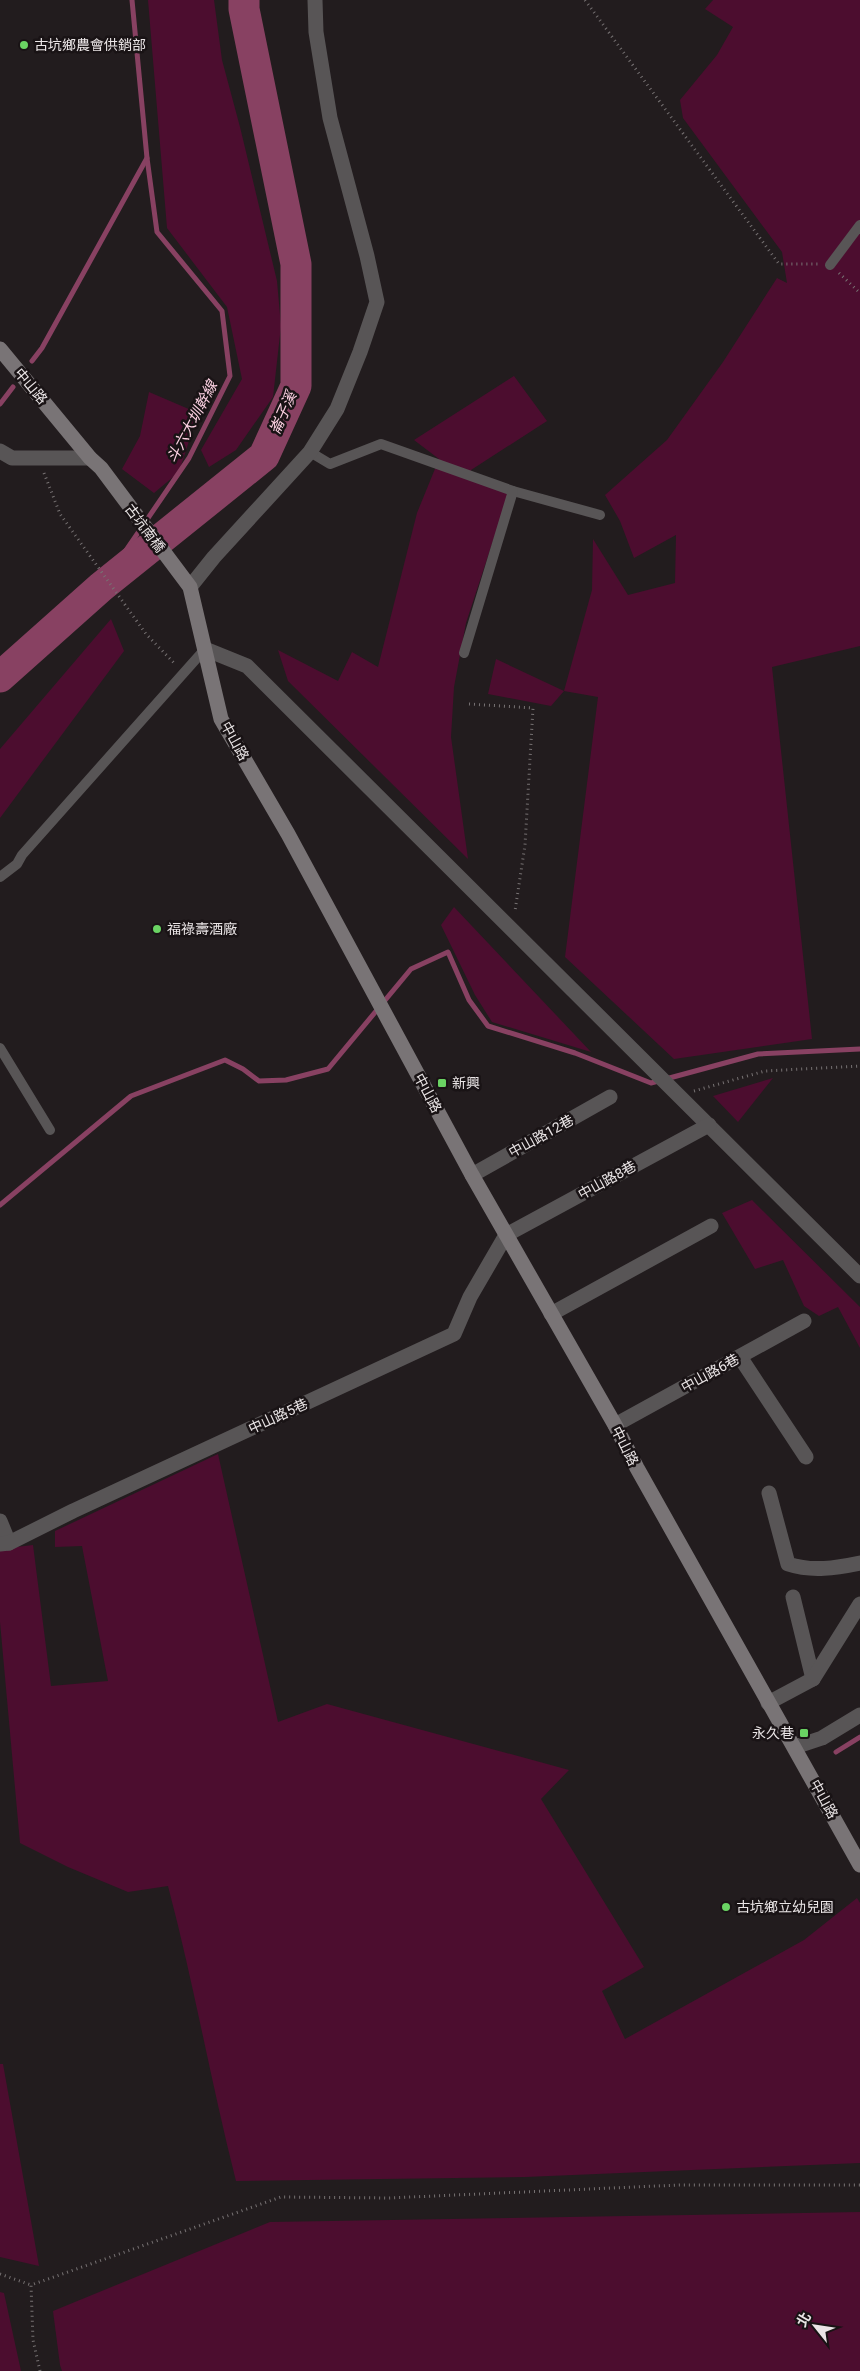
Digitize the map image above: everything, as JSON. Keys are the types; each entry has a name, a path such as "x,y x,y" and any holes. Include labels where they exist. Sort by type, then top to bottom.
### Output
{"main road":[{"name":"中山路","path":"0,348 96,463"},
{"name":"古坑南橋","path":"96,463 190,587"},
{"name":"中山路","path":"190,587 221,718 288,834 472,1175 615,1425 636,1468 860,1865"}],"street":[{"path":"190,587 214,557 310,452 337,408 360,352 377,302 367,256 330,118 316,32 315,0"},
{"path":"0,451 12,458 39,458 96,463"},
{"path":"205,649 248,666 860,1276"},
{"name":"中山路12巷","path":"472,1175 610,1097"},
{"name":"中山路8巷","path":"506,1235 709,1124"},
{"path":"551,1314 711,1226"},
{"name":"中山路5巷","path":"4,1543 454,1334 470,1297 506,1235"},
{"name":"中山路6巷","path":"615,1425 804,1321"},
{"path":"740,1357 806,1457"},
{"path":"770,1493 788,1564 804,1569 841,1567 860,1563"},
{"path":"0,1520 4,1543"},
{"path":"793,1598 813,1679"},
{"path":"768,1703 813,1679 860,1604"},
{"path":"795,1747 822,1738 860,1714"}],"lane":[{"path":"830,265 860,225"},
{"path":"310,452 330,464 381,444 514,491 600,515"},
{"path":"464,653 514,491"},
{"path":"0,877 17,864 22,855 205,649"},
{"path":"0,1048 50,1130"}],"path":[{"path":"585,0 779,264 830,265 860,293"},
{"path":"39,458 60,514 146,634 184,673"},
{"path":"469,704 534,708 525,845 512,929"},
{"path":"679,1095 764,1071 860,1066"},
{"path":"0,2274 31,2285 281,2197 389,2198 679,2185 860,2185"},
{"path":"31,2285 33,2340 40,2371"}],"shaded area":[{"path":"148,0 214,0 222,60 277,281 281,326 273,397 236,450 209,467 201,450 242,379 227,307 167,228"},
{"path":"713,0 860,0 860,646 772,667 812,1039 674,1059 565,957 598,697 564,691 592,590 593,539 628,595 675,583 676,535 634,558 620,521 605,495 667,440 723,362 777,278 787,283 782,252 683,118 680,100 717,55 733,27 705,9"},
{"path":"514,376 547,421 471,470 474,481 510,489 466,623 454,687 451,737 468,859 288,681 278,650 338,681 352,652 378,667 417,513 439,459 414,440"},
{"path":"149,392 198,413 179,472 154,493 122,469 140,436"},
{"path":"111,619 124,651 0,818 0,749"},
{"path":"496,659 564,691 551,706 488,694"},
{"path":"454,907 591,1052 492,1022 475,995 441,925"},
{"path":"773,1078 738,1122 713,1096"},
{"path":"752,1200 860,1307 860,1348 838,1307 819,1316 804,1306 783,1260 755,1269 722,1213"},
{"path":"218,1454 278,1722 327,1704 569,1770 541,1799 644,1967 602,1991 625,2039 804,1940 857,1898 860,1903 860,2163 525,2177 236,2181 168,1886 128,1892 68,1867 20,1843 0,1622 0,1549 33,1545 51,1686 108,1681 82,1546 55,1547 55,1531"},
{"path":"0,2064 3,2064 39,2266 0,2257"},
{"path":"860,2212 860,2371 62,2371 60,2365 53,2311 270,2222"},
{"path":"0,2292 4,2293 21,2371 0,2371"}],"waterway":[{"name":"斗六大圳幹線","path":"101,587 189,458 230,376 222,311 157,232 147,158 132,0"},
{"name":"崙子溪","path":"0,677 101,587 264,456 296,386 296,264 244,9 244,0"},
{"path":"32,361 42,348 147,158"},
{"path":"0,404 13,387"},
{"path":"0,1205 131,1096 225,1060 243,1069 259,1081 286,1080 328,1069 411,969 448,952 469,1000 488,1026 575,1053 651,1083 758,1054 860,1049"},
{"path":"836,1752 860,1737"}],"place":[{"name":"古坑鄉農會供銷部","path":"24,45"},
{"name":"福祿壽酒廠","path":"157,929"},
{"name":"新興","path":"442,1083"},
{"name":"永久巷","path":"804,1733"},
{"name":"古坑鄉立幼兒園","path":"726,1907"}]}
